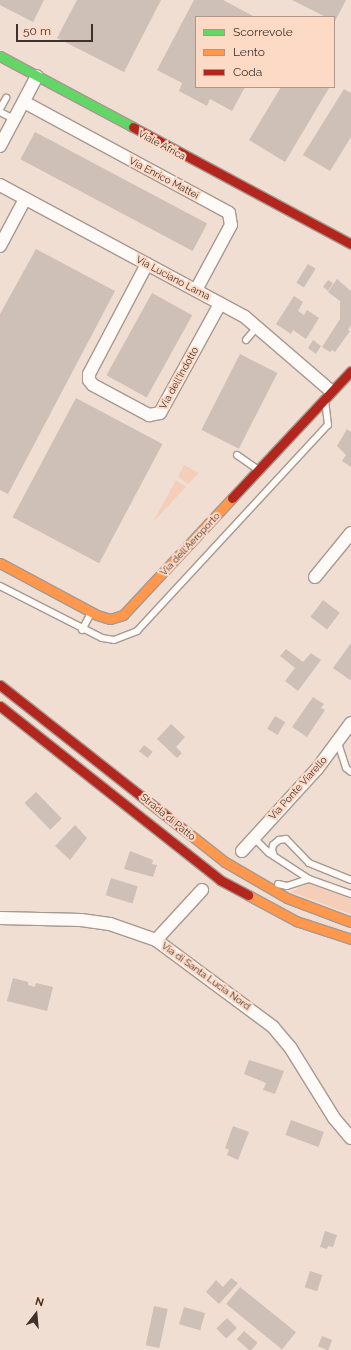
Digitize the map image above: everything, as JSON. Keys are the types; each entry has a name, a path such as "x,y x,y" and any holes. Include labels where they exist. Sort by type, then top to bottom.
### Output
{"street":[{"name":"Viale Africa","path":"0,56 325,232 351,248"},
{"path":"0,146 37,76"},
{"name":"Via Enrico Mattei","path":"24,102 229,213 231,224 196,290"},
{"name":"Via Luciano Lama","path":"0,185 196,290 257,327 328,395"},
{"path":"0,246 25,199"},
{"name":"Viale Africa","path":"325,232 351,244"},
{"name":"Via dell'Indotto","path":"147,264 89,374 89,380 93,385 149,415 160,413 220,304"},
{"name":"Via dell'Aeroporto","path":"0,562 92,612 110,619 127,613 351,371"},
{"path":"315,577 351,533"},
{"name":"Strada di Patto","path":"0,685 245,875 301,905 351,922"},
{"name":"Strada di Patto","path":"0,706 220,880 290,919 351,940"},
{"name":"Via Ponte Viarello","path":"242,851 338,743 351,723"},
{"path":"156,940 202,890"},
{"name":"Via di Santa Lucia Nord","path":"0,918 81,920 110,924 156,940 273,1027 290,1047 334,1118 351,1138"}],"lane":[{"path":"6,98 0,110 14,120"},
{"path":"246,340 257,327"},
{"path":"0,586 82,630 102,638 114,640 128,636 143,626 328,425 328,395"},
{"path":"237,455 259,471"},
{"path":"82,630 92,612"},
{"path":"338,743 346,768 351,772"},
{"path":"254,838 276,858 309,878 351,894"},
{"path":"276,858 272,850 273,845 279,840 286,840 309,863 351,880"},
{"path":"245,875 264,878 287,886 309,878"}],"shaded area":[{"path":"184,465 199,473 188,484 178,477"},
{"path":"176,480 186,487 153,522"},
{"path":"308,883 351,899 351,914 291,892"}],"building":[{"path":"0,0 44,0 33,22 0,5"},
{"path":"77,0 161,0 124,72 57,38"},
{"path":"194,0 223,0 253,16 195,16 195,88 244,88 232,111 210,99 207,106 179,91 182,83 157,70"},
{"path":"292,0 346,0 335,21 335,16 324,16"},
{"path":"280,88 329,88 285,162 249,140"},
{"path":"344,89 351,93 351,137 330,171 303,155"},
{"path":"35,132 207,224 193,251 20,159"},
{"path":"36,249 115,291 8,494 0,490 0,314"},
{"path":"308,264 316,269 304,287 296,283"},
{"path":"337,279 351,291 351,325 348,330 350,331 335,352 332,350 330,352 322,347 340,319 340,301 328,292"},
{"path":"328,280 333,283 328,291 323,287"},
{"path":"152,293 192,315 147,398 106,375"},
{"path":"294,296 303,302 298,311 304,315 307,310 319,318 306,339 293,330 291,334 276,324"},
{"path":"313,340 321,346 316,354 308,348"},
{"path":"240,354 277,373 239,449 201,430"},
{"path":"76,398 163,444 99,563 13,517"},
{"path":"347,429 351,432 351,467 342,461 346,455 337,446"},
{"path":"323,600 340,613 327,629 310,617"},
{"path":"351,643 351,679 350,680 333,668"},
{"path":"286,649 303,662 311,653 321,660 298,691 285,681 295,668 280,656"},
{"path":"313,697 324,704 321,708 325,710 307,737 292,727"},
{"path":"275,716 285,722 278,735 267,729"},
{"path":"171,724 185,737 176,747 182,753 177,758 157,739"},
{"path":"144,745 153,752 148,758 139,751"},
{"path":"36,792 62,819 50,830 24,803"},
{"path":"75,825 87,838 70,860 55,846"},
{"path":"130,851 153,860 152,864 157,865 153,877 124,869"},
{"path":"111,878 138,886 133,903 106,895"},
{"path":"13,978 28,982 28,985 35,987 36,983 53,987 47,1011 7,1001"},
{"path":"249,1060 284,1071 275,1094 263,1090 266,1083 244,1074"},
{"path":"291,1120 324,1132 318,1147 286,1135"},
{"path":"233,1126 249,1132 238,1160 227,1155 229,1150 225,1148"},
{"path":"325,1231 337,1235 333,1247 328,1246 327,1249 320,1247"},
{"path":"310,1271 322,1275 317,1291 305,1287"},
{"path":"231,1278 238,1283 219,1304 206,1292 216,1280 223,1287"},
{"path":"240,1287 296,1332 282,1349 226,1304"},
{"path":"154,1306 168,1309 159,1348 146,1345"},
{"path":"184,1307 205,1313 200,1330 179,1324"},
{"path":"227,1318 237,1328 226,1339 216,1329"},
{"path":"244,1331 258,1343 251,1350 249,1350 237,1339"},
{"path":"322,1336 332,1340 328,1350 318,1346"}],"traffic: fast":[{"path":"0,56 133,127"}],"traffic: slow":[{"path":"0,563 97,615 110,619 123,615 232,498"},
{"path":"187,832 225,862 287,898 351,922"},
{"path":"248,895 296,921 351,939"}],"traffic: jam":[{"path":"133,127 351,244"},
{"path":"232,498 351,371"},
{"path":"0,685 187,832"},
{"path":"0,706 220,880 248,895"}]}
